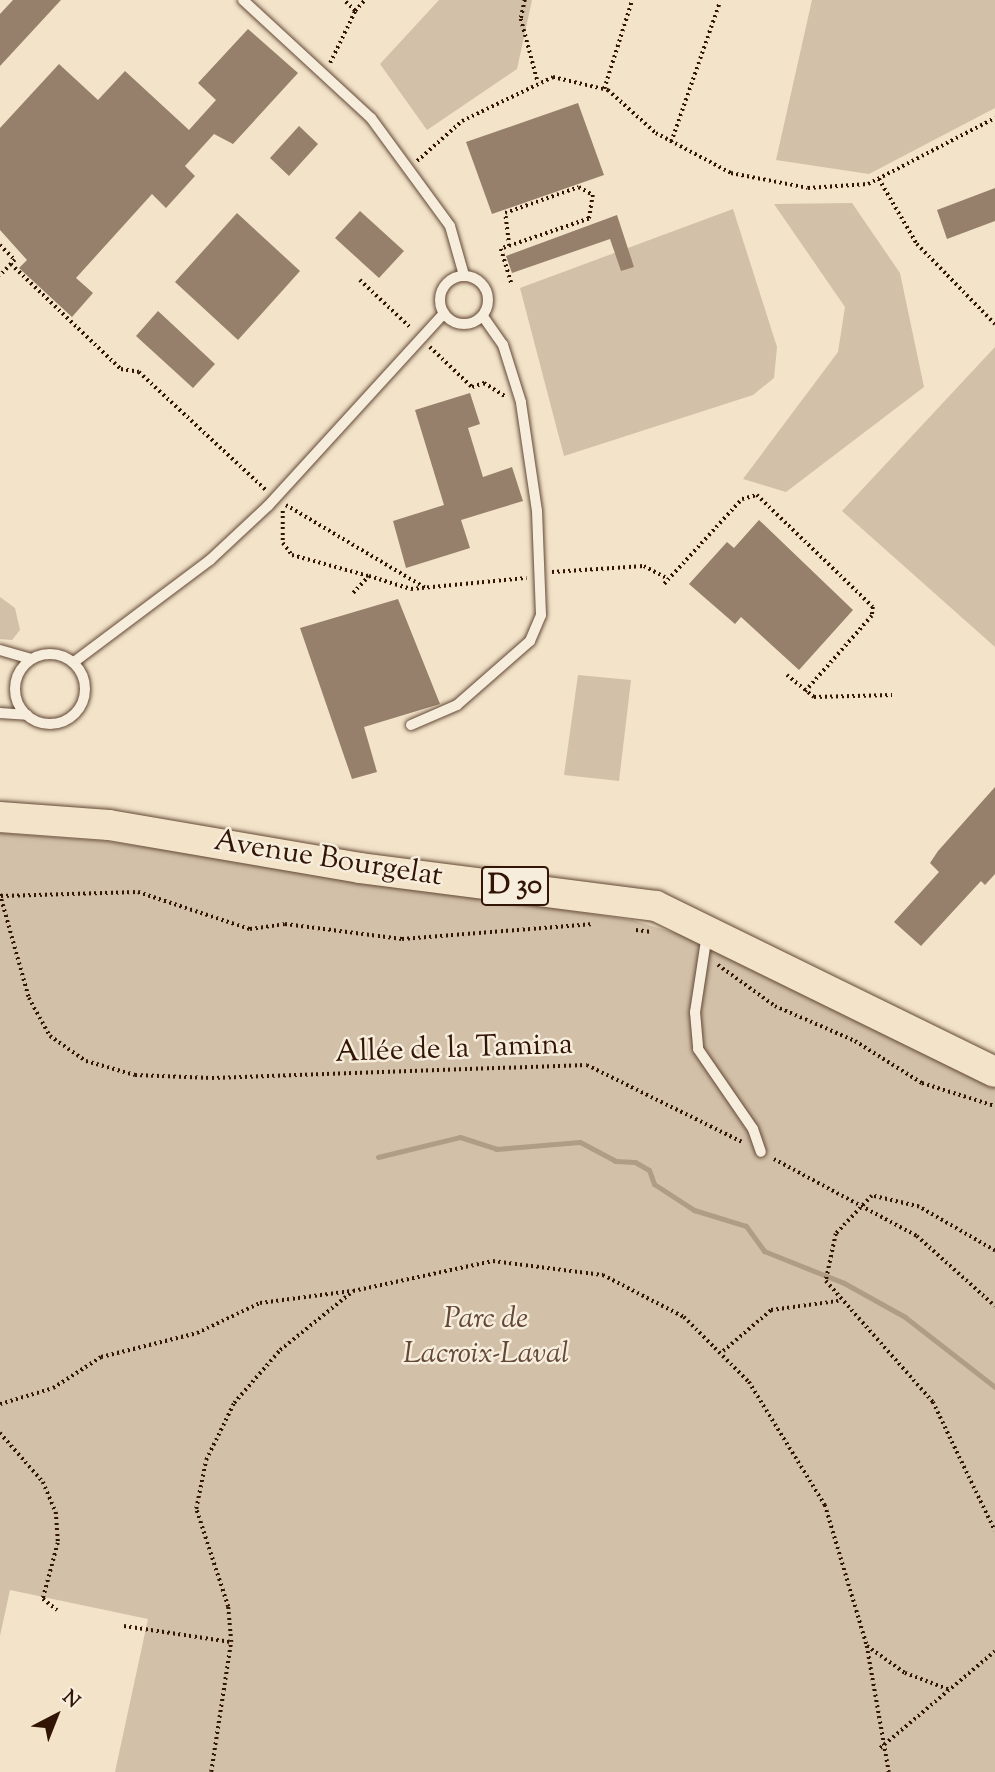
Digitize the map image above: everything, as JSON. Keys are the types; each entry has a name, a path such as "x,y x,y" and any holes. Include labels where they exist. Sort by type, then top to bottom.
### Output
{"main road":[{"name":"Avenue Bourgelat","path":"0,817 109,825 360,868 613,897 995,1072"}],"lane":[{"path":"243,0 327,74 410,167 450,226 464,275"},
{"path":"444,313 441,291 464,275"},
{"path":"411,725 457,705 530,641 541,615 537,511 521,402 503,345 483,316 488,293 479,280 464,275"},
{"path":"444,313 463,324 483,316"},
{"path":"74,662 210,560 275,498 444,313"},
{"path":"0,650 31,659 53,653 74,662 85,684 80,707 61,722 0,713"},
{"path":"26,715 15,686 31,659"},
{"path":"706,940 695,1012 698,1049 753,1129 761,1152"}],"path":[{"path":"343,0 355,11"},
{"path":"327,74 355,11 365,0"},
{"path":"525,0 521,19 538,83"},
{"path":"604,89 632,0"},
{"path":"671,142 719,4"},
{"path":"410,167 462,121 538,83 582,79 604,89 671,142 731,173 767,184 808,188 879,178 995,118"},
{"path":"879,178 917,244 995,324"},
{"path":"509,246 505,213 579,187 593,195 589,219 501,249 512,284"},
{"path":"0,246 15,260 0,276"},
{"path":"11,264 121,369 139,372 283,505 283,543 292,555 426,588 538,577"},
{"path":"360,280 421,337"},
{"path":"664,584 742,499 757,495 873,607 872,616 805,692"},
{"path":"275,498 426,588"},
{"path":"353,593 369,576"},
{"path":"787,675 805,692 892,695"},
{"path":"1,895 138,892 250,929 285,924 402,939 599,924"},
{"name":"Allée de la Tamina","path":"1,895 29,998 50,1036 86,1061 135,1075 212,1078 587,1065 761,1152 917,1236 995,1306"},
{"path":"624,928 661,934"},
{"path":"706,940 775,1006 855,1041 922,1083 995,1105"},
{"path":"995,1251 919,1207 872,1196 857,1206 836,1234 825,1281 838,1301 908,1368 933,1402 995,1531"},
{"path":"0,1404 53,1388 101,1357 197,1333 260,1303 353,1291 493,1261 603,1275 684,1317 723,1351 825,1505 867,1646 880,1748 888,1772"},
{"path":"211,1772 231,1642 228,1606 195,1509 206,1460 234,1403 280,1350 353,1291"},
{"path":"723,1351 771,1310 838,1301"},
{"path":"0,1433 43,1482 56,1512 58,1543 43,1599 57,1610"},
{"path":"124,1626 231,1642"},
{"path":"867,1646 905,1673 948,1689"},
{"path":"880,1748 995,1651"}],"green space":[{"path":"439,0 532,0 517,69 427,130 380,64"},
{"path":"812,0 995,0 995,108 869,174 776,160"},
{"path":"852,203 900,273 924,387 786,492 743,479 838,352 845,307 774,204"},
{"path":"733,209 777,347 774,378 753,395 564,456 520,288"},
{"path":"995,347 995,647 842,511"},
{"path":"0,597 15,608 20,630 12,640 0,639"},
{"path":"578,675 631,680 619,781 564,775"},
{"name":"Parc de Lacroix-Laval","path":"0,833 105,841 632,920 685,936 995,1086 995,1772 115,1772 148,1619 10,1590 0,1636"}],"building":[{"path":"13,0 61,0 0,66 0,14"},
{"path":"248,29 298,73 233,144 214,134 185,166 195,176 166,208 152,194 76,278 93,293 72,317 19,268 27,260 0,230 0,128 59,64 98,100 125,71 189,130 216,100 198,83"},
{"path":"578,103 604,175 492,214 466,142"},
{"path":"299,126 318,144 289,176 270,158"},
{"path":"995,188 995,221 947,239 937,210"},
{"path":"360,211 404,251 379,278 335,238"},
{"path":"237,213 300,271 238,340 175,282"},
{"path":"617,215 634,267 621,271 610,239 512,273 506,256"},
{"path":"158,311 215,364 193,388 136,336"},
{"path":"470,393 480,424 468,428 483,477 512,467 523,501 461,520 470,548 406,568 393,521 444,505 415,410"},
{"path":"759,520 853,610 799,670 741,617 735,624 689,584 727,542 734,548"},
{"path":"398,599 440,704 364,727 377,772 352,779 300,628"},
{"path":"995,787 995,874 985,885 981,881 921,946 894,922 939,872 930,863 938,851"}],"waterway":[{"path":"378,1157 460,1137 496,1149 580,1142 615,1161 635,1162 649,1170 654,1184 694,1210 746,1226 764,1251 844,1283 905,1317 995,1387"}]}
